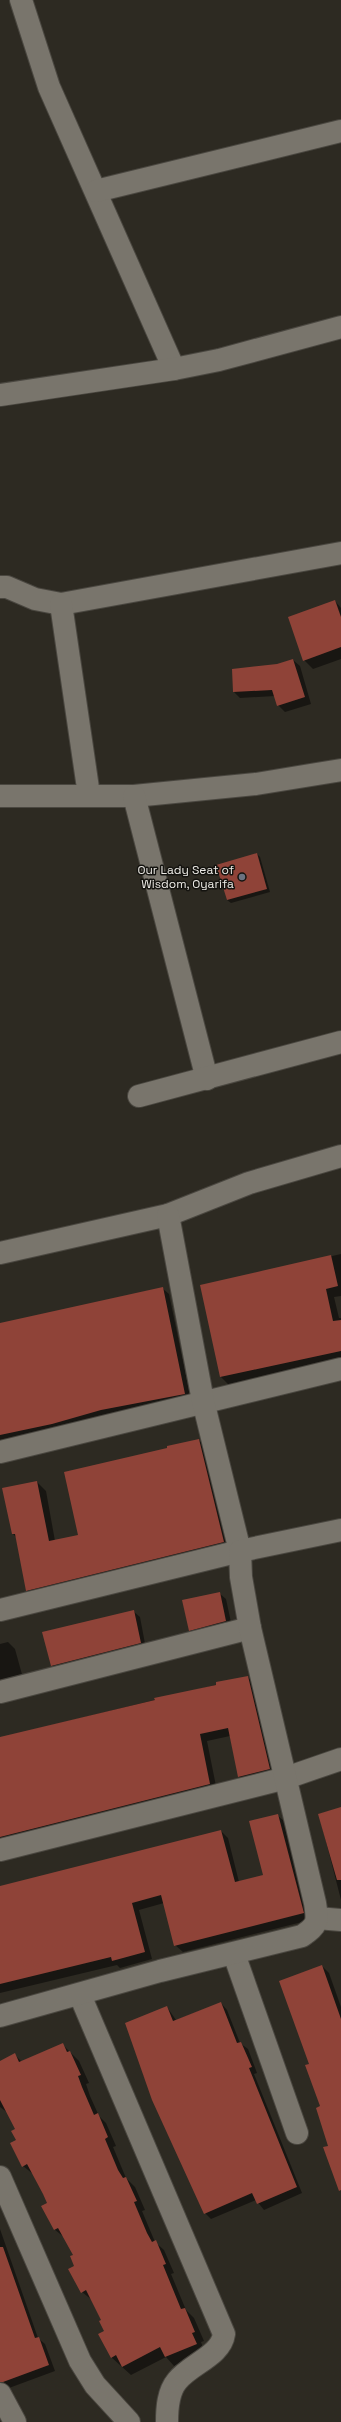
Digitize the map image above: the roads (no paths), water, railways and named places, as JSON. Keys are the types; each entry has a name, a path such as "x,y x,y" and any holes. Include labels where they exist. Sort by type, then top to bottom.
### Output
{"street":[{"path":"21,0 49,87 174,369"},
{"path":"96,192 341,130"},
{"path":"0,395 174,369 219,360 341,327"},
{"path":"0,587 7,587 35,599 62,604 341,553"},
{"path":"62,604 89,795"},
{"path":"0,796 134,796 256,784 341,770"},
{"path":"134,796 208,1079"},
{"path":"139,1096 208,1079 341,1042"},
{"path":"0,1253 168,1215 249,1184 341,1156"},
{"path":"0,2016 160,1972 302,1936 314,1927 317,1918 286,1778 250,1628 242,1584 240,1551 203,1401 168,1215"},
{"path":"0,1452 203,1401 341,1369"},
{"path":"0,1610 240,1551 341,1530"},
{"path":"0,1692 250,1628"},
{"path":"0,1850 286,1778 341,1759"},
{"path":"317,1918 341,1920"},
{"path":"234,1954 297,2133"},
{"path":"80,1995 224,2334 223,2340 217,2349 177,2381 167,2403 166,2422"},
{"path":"0,2177 80,2361 94,2385 129,2422"},
{"path":"0,2394 15,2422"}],"place":[{"name":"Our Lady Seat of Wisdom, Oyarifa","path":"242,877"}]}
